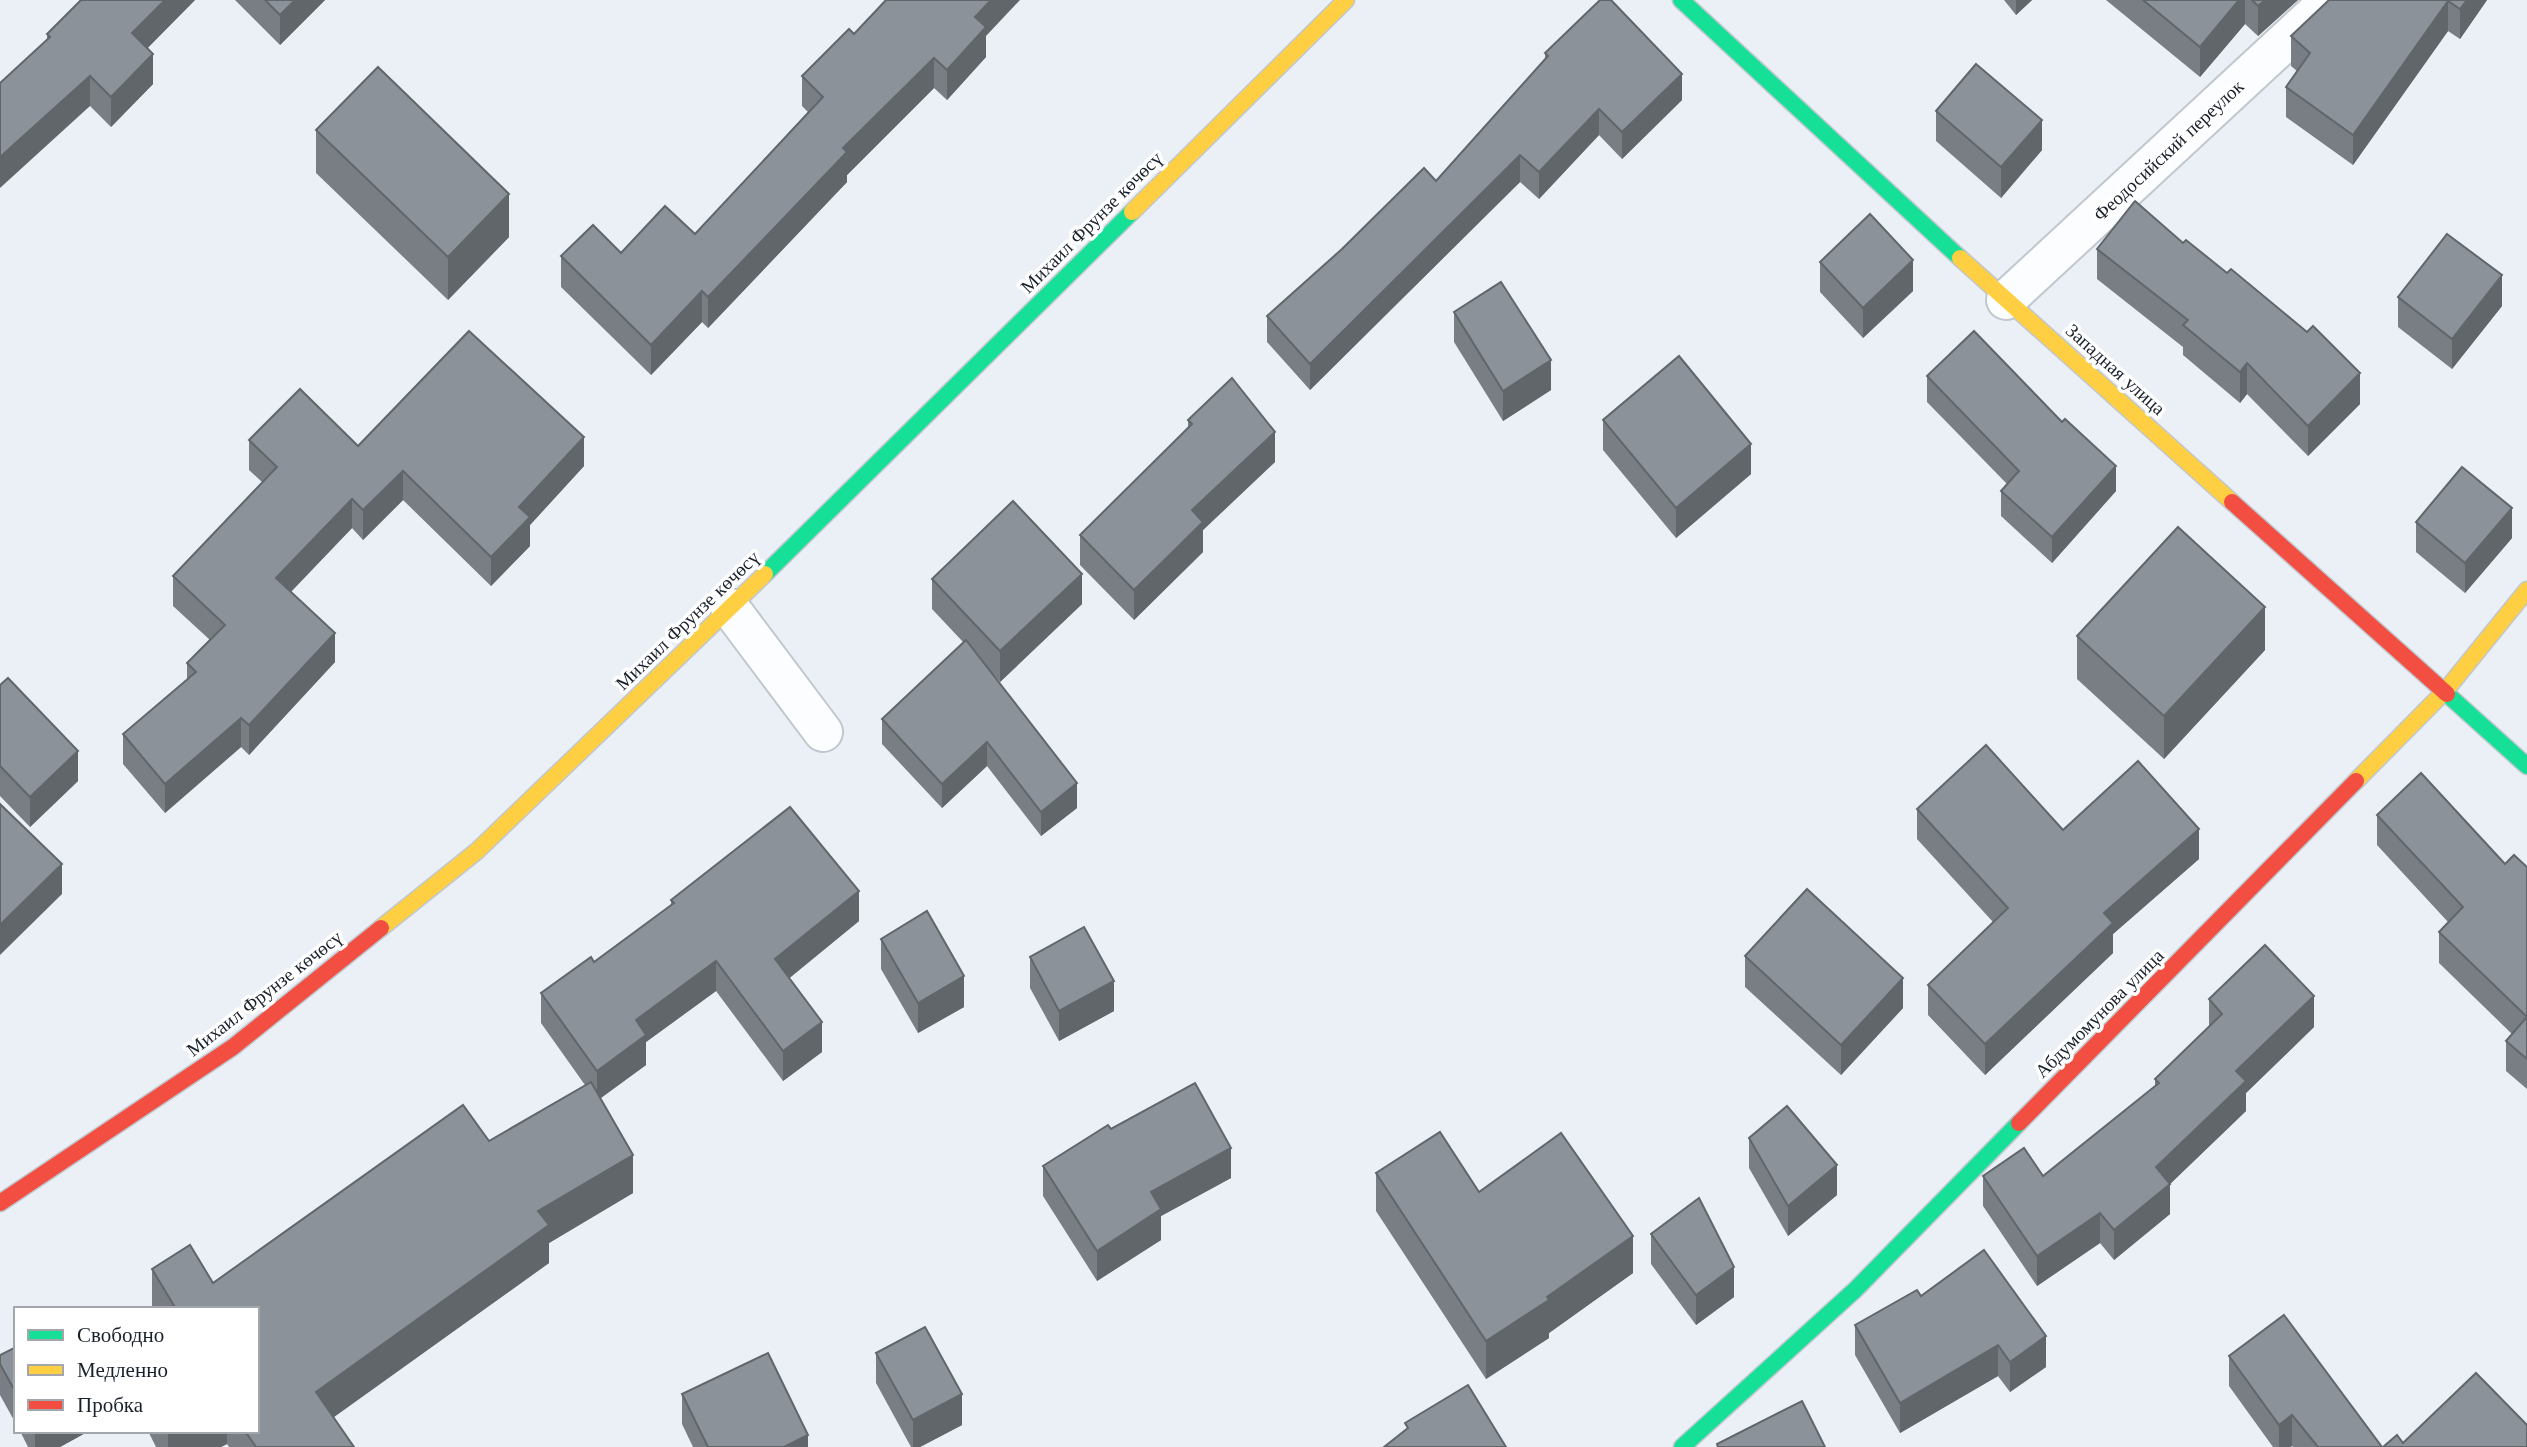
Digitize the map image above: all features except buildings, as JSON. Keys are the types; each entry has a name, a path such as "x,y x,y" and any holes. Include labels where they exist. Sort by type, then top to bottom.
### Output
{"street":[{"name":"Михаил Фрунзе көчөсү","path":"0,1203 233,1047 477,851 730,608 1346,0"},
{"name":"Западная улица","path":"1681,0 2006,300 2446,690 2527,766"},
{"name":"Феодосийский переулок","path":"2006,300 2330,0"},
{"name":"Абдумомунова улица","path":"1682,1447 1855,1290 2446,690 2527,590"},
{"path":"730,608 823,732"}],"traffic: fast":[{"path":"1681,0 1960,258"},
{"path":"765,574 1132,212"},
{"path":"2447,694 2527,766"},
{"path":"1682,1447 1855,1290 2019,1123"}],"traffic: slow":[{"path":"1132,212 1346,0"},
{"path":"1960,258 2232,502"},
{"path":"381,928 477,851 765,574"},
{"path":"2356,781 2446,690 2527,590"}],"traffic: jam":[{"path":"2232,502 2447,694"},
{"path":"2019,1123 2356,781"},
{"path":"0,1203 233,1047 381,928"}]}
